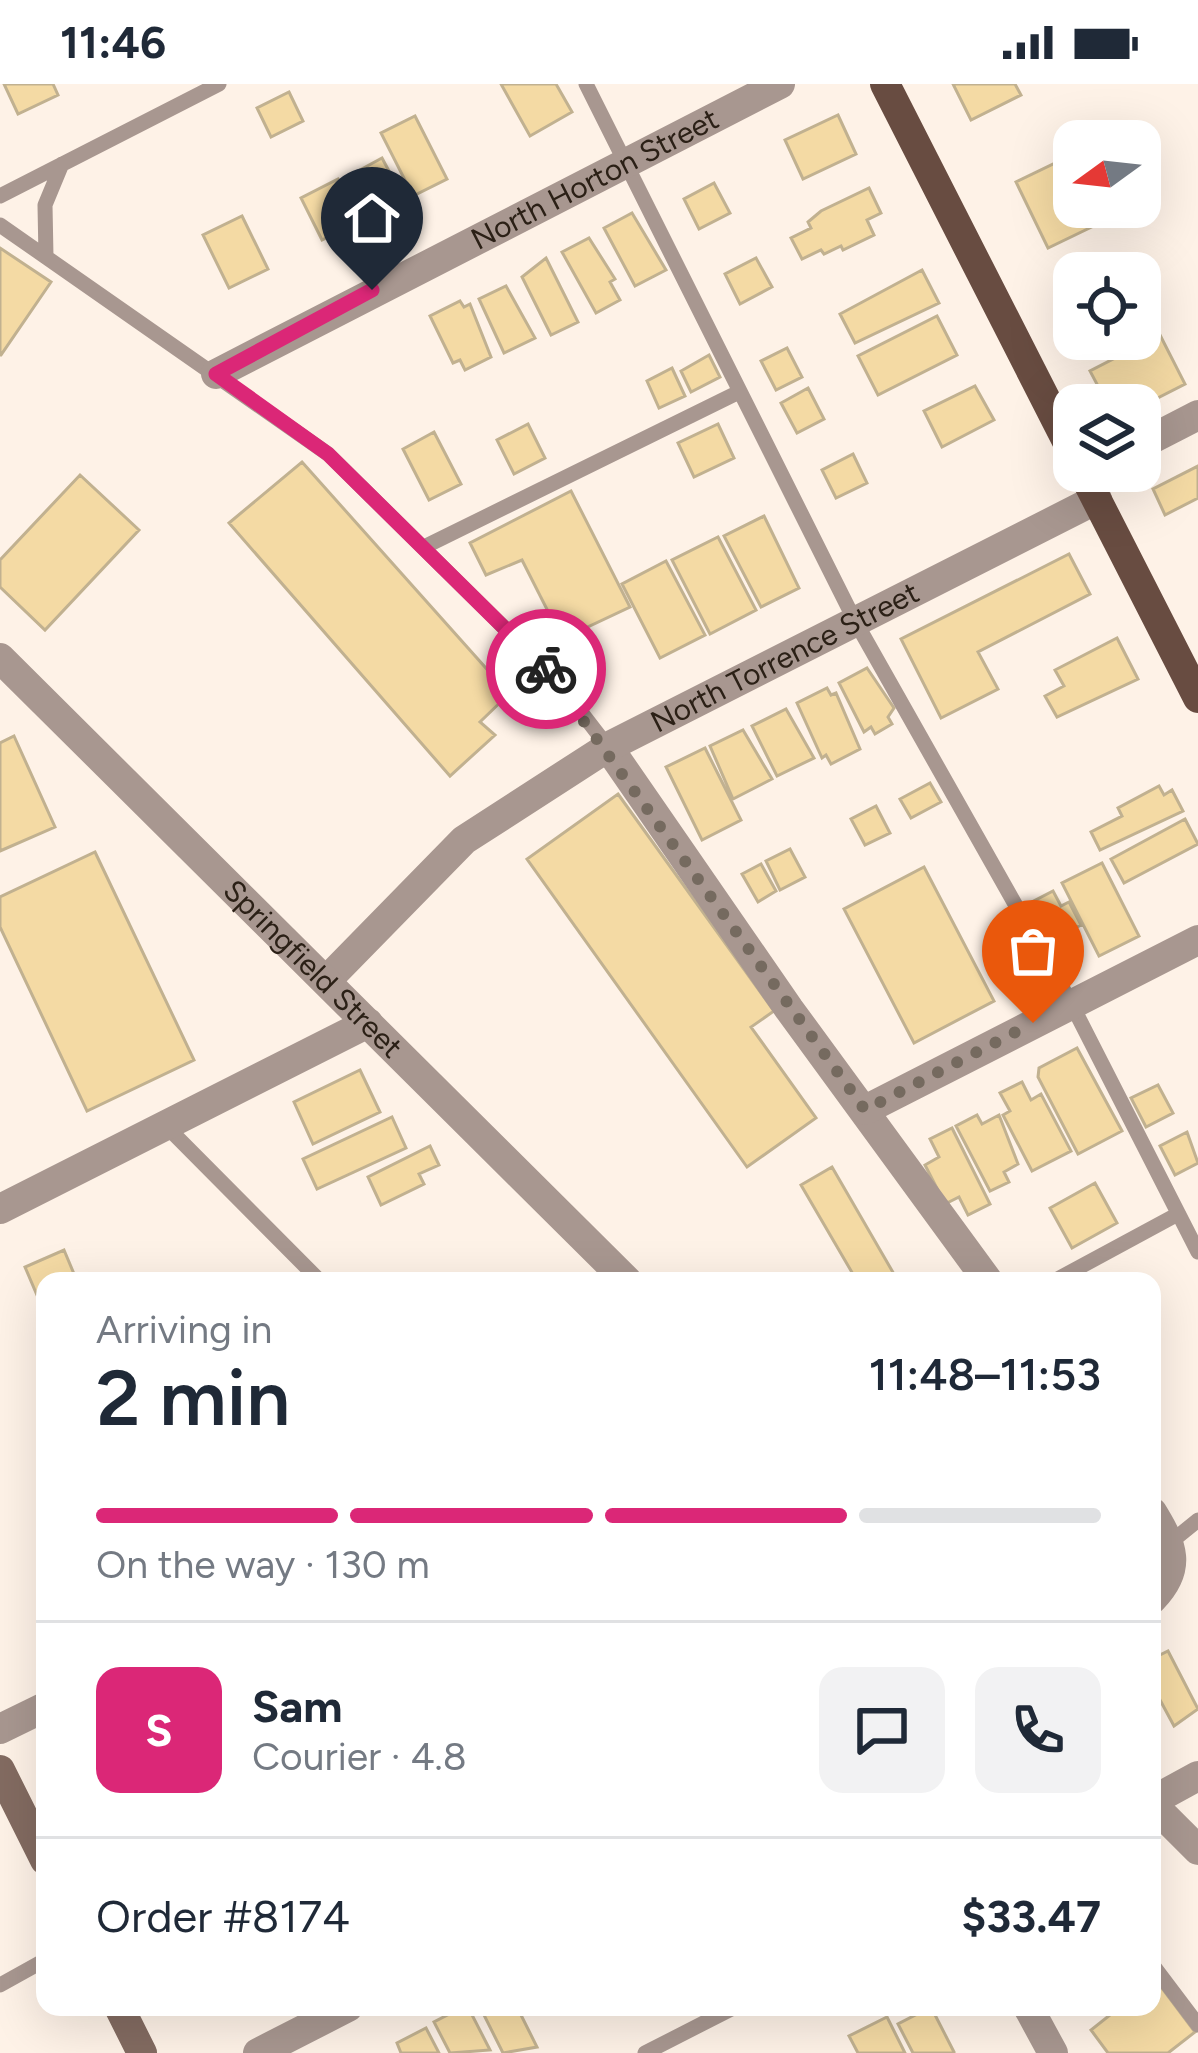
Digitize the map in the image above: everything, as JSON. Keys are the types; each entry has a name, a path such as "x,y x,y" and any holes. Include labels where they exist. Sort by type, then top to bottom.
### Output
{"main road":[{"path":"885,84 1053,412"},
{"path":"1094,492 1198,698"},
{"path":"0,1770 36,1841"},
{"path":"124,2016 142,2053"}],"street":[{"name":"North Horton Street","path":"216,374 779,84"},
{"path":"1161,434 1198,415"},
{"name":"North Torrence Street","path":"326,981 464,840 608,747 854,620 1057,492"},
{"name":"Springfield Street","path":"6,676 326,981 618,1272"},
{"path":"608,747 982,1272"},
{"path":"865,1110 1198,940"},
{"path":"0,1209 368,1023"},
{"path":"1161,1526 1171,1542 1169,1581 1161,1589"},
{"path":"0,1729 36,1711"},
{"path":"1161,1798 1198,1776"},
{"path":"1161,1812 1198,1850"},
{"path":"258,2053 330,2016"},
{"path":"1033,2016 1053,2053"}],"lane":[{"path":"0,196 219,84"},
{"path":"586,84 854,620 1071,1003 1198,1252"},
{"path":"46,257 45,205 62,164"},
{"path":"0,225 328,454 554,677 608,747"},
{"path":"424,547 739,392"},
{"path":"165,1125 311,1272"},
{"path":"1071,1272 1178,1214"},
{"path":"1171,1542 1198,1520"},
{"path":"0,1985 36,1965"},
{"path":"1161,1976 1198,2024"},
{"path":"644,2053 717,2016"}],"building":[{"path":"4,84 53,84 58,95 18,114"},
{"path":"501,84 556,84 572,112 530,136"},
{"path":"953,84 1015,84 1021,95 971,120"},
{"path":"289,92 303,121 271,137 257,108"},
{"path":"838,115 856,154 803,179 785,140"},
{"path":"415,116 447,179 413,196 381,133"},
{"path":"382,158 405,201 367,221 345,178"},
{"path":"1053,164 1053,228 1090,228 1048,248 1016,182"},
{"path":"338,179 360,221 322,240 301,198"},
{"path":"714,183 730,213 699,229 684,199"},
{"path":"869,188 881,213 867,220 874,235 843,250 841,246 824,254 821,250 802,259 791,238 811,228 808,222 821,211"},
{"path":"632,213 666,270 635,286 604,228"},
{"path":"242,216 268,269 229,288 203,235"},
{"path":"589,238 615,279 610,282 620,300 596,313 562,252"},
{"path":"0,248 51,282 1,355 0,355"},
{"path":"546,258 578,322 551,335 522,277"},
{"path":"756,258 772,287 740,304 725,274"},
{"path":"922,270 939,303 855,343 840,314"},
{"path":"506,286 535,338 504,353 479,299"},
{"path":"460,301 464,307 470,304 491,357 465,370 460,360 453,363 430,316"},
{"path":"937,316 957,355 878,395 858,356"},
{"path":"1161,337 1185,384 1161,396 1161,384 1097,384 1090,371 1111,360 1161,360"},
{"path":"787,348 802,377 776,390 761,361"},
{"path":"709,355 720,377 691,392 681,371"},
{"path":"672,368 685,396 659,408 647,381"},
{"path":"975,386 994,420 942,447 924,411"},
{"path":"808,388 824,419 797,433 781,403"},
{"path":"528,424 545,458 514,474 497,440"},
{"path":"718,424 734,458 694,477 678,443"},
{"path":"434,432 461,484 429,500 403,449"},
{"path":"853,454 867,483 836,498 822,470"},
{"path":"302,462 509,694 480,722 495,735 450,776 229,523"},
{"path":"1198,466 1198,498 1165,515 1154,492 1161,492 1161,485"},
{"path":"80,475 139,530 45,630 0,587 0,560"},
{"path":"571,491 630,607 562,639 522,560 486,575 470,543"},
{"path":"764,516 799,588 761,607 724,536"},
{"path":"718,537 756,610 710,634 672,560"},
{"path":"1069,554 1090,594 978,652 998,689 941,718 901,639"},
{"path":"666,561 705,635 660,658 622,584"},
{"path":"1117,638 1138,679 1057,717 1045,696 1064,686 1055,670"},
{"path":"867,668 894,708 888,717 892,724 875,734 871,727 864,732 839,683"},
{"path":"827,688 831,695 836,693 860,749 831,764 826,755 822,758 797,703"},
{"path":"786,709 814,758 777,776 752,726"},
{"path":"743,730 772,779 733,799 710,746"},
{"path":"14,736 55,827 0,851 0,743"},
{"path":"705,748 741,820 702,840 666,767"},
{"path":"930,783 941,802 911,818 900,799"},
{"path":"1159,786 1164,795 1172,790 1183,811 1100,850 1091,832 1122,816 1118,808"},
{"path":"618,794 774,1011 751,1027 816,1118 747,1167 527,859"},
{"path":"876,806 890,833 865,845 851,819"},
{"path":"1185,819 1198,844 1124,883 1111,859"},
{"path":"790,849 805,877 780,890 766,861"},
{"path":"95,852 194,1060 87,1111 0,927 0,897"},
{"path":"1102,863 1139,936 1099,956 1062,883"},
{"path":"761,864 776,891 758,902 742,874"},
{"path":"924,867 994,1001 914,1043 844,909"},
{"path":"1053,891 1061,906 1069,902 1081,925 1071,930 1081,949 1060,960 1030,903"},
{"path":"1077,1048 1122,1131 1078,1154 1038,1077 1039,1068"},
{"path":"360,1070 380,1112 313,1144 294,1102"},
{"path":"1022,1082 1031,1100 1041,1094 1071,1151 1032,1171 1003,1115 1010,1111 1000,1093"},
{"path":"1158,1085 1173,1113 1146,1127 1131,1098"},
{"path":"977,1115 982,1124 999,1115 1018,1164 1004,1172 1009,1182 990,1191 956,1126"},
{"path":"392,1117 406,1148 317,1189 303,1159"},
{"path":"952,1128 990,1204 968,1215 959,1197 945,1204 925,1165 939,1157 930,1139"},
{"path":"1187,1132 1198,1163 1175,1175 1160,1146"},
{"path":"430,1146 439,1165 419,1174 424,1184 381,1205 368,1177"},
{"path":"832,1167 893,1272 852,1272 801,1185"},
{"path":"1095,1183 1117,1223 1072,1248 1050,1208"},
{"path":"64,1250 73,1272 36,1272 36,1293 25,1267"},
{"path":"1168,1651 1198,1709 1174,1726 1161,1702 1161,1654"},
{"path":"1161,1987 1195,2032 1168,2053 1108,2053 1091,2030 1109,2016 1161,2016"},
{"path":"446,2016 473,2016 490,2050 450,2053 434,2022"},
{"path":"484,2016 522,2016 537,2047 503,2053"},
{"path":"914,2016 936,2016 954,2052 913,2053 898,2024"},
{"path":"887,2017 905,2053 858,2053 849,2036"},
{"path":"426,2028 439,2053 401,2053 397,2043"}],"way so far":[{"path":"546,669 608,747 788,1009 865,1110 1033,1023"}],"route":[{"path":"372,290 216,374 328,454 546,669"}]}
